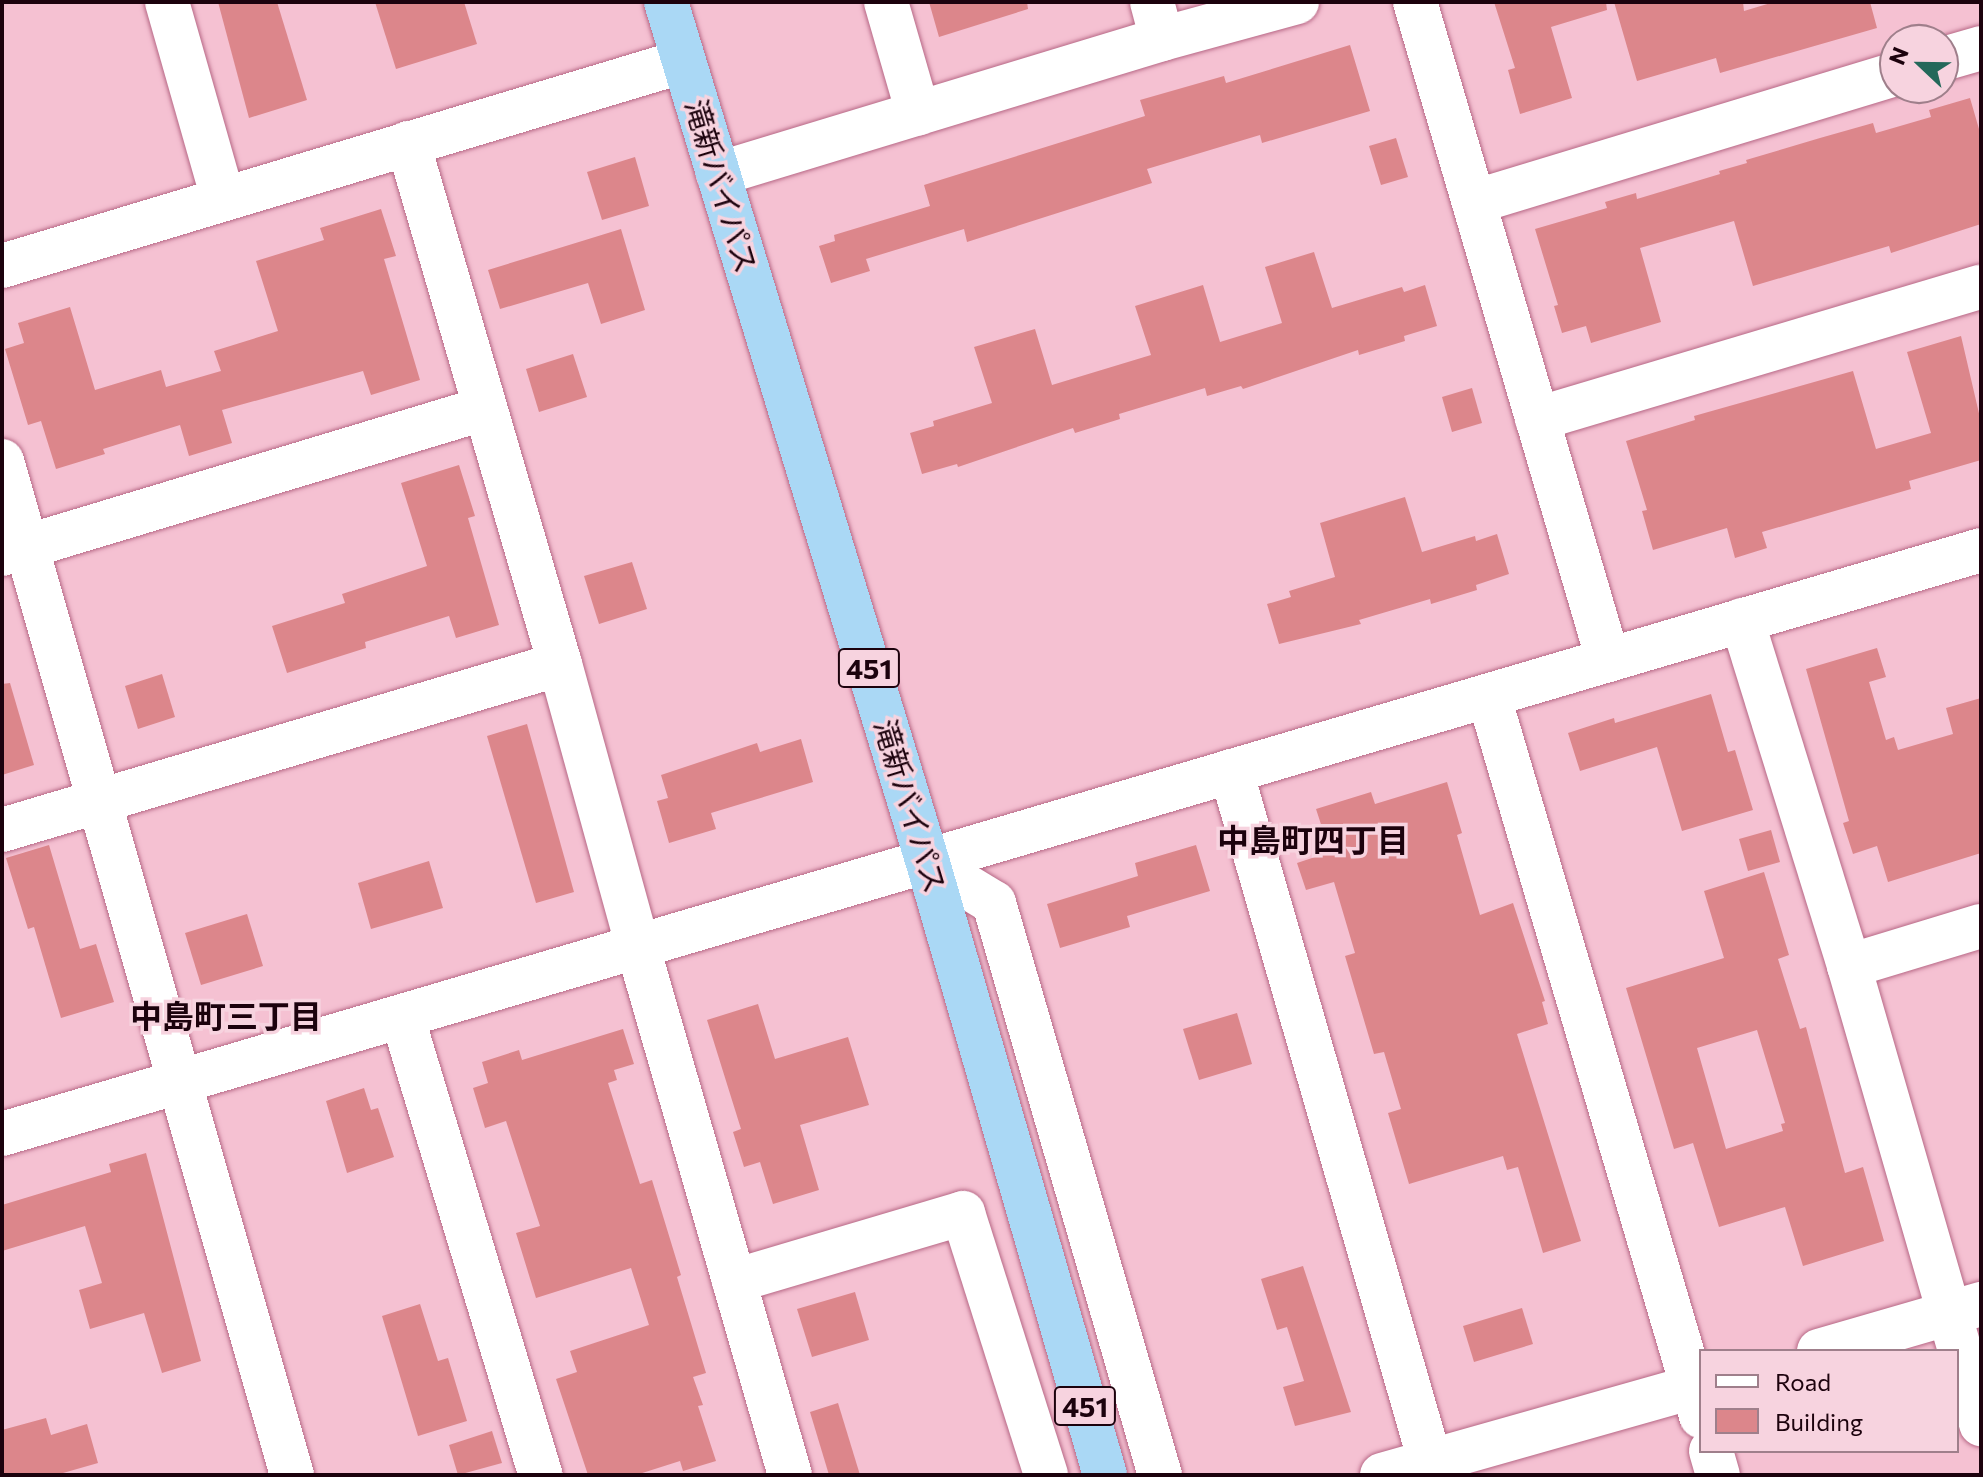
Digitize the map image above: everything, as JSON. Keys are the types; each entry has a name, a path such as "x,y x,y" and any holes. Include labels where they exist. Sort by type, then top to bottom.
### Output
{"highway":[{"name":"滝新バイパス","path":"666,2 928,863 1105,1475"}],"street":[{"path":"167,2 223,199"},
{"path":"886,2 918,113"},
{"path":"718,174 918,113 1157,20 1297,2"},
{"path":"1415,2 1608,660"},
{"path":"1959,54 1981,48"},
{"path":"2,266 684,61"},
{"path":"1474,202 1879,79"},
{"path":"408,143 483,409 560,664 638,948 790,1475"},
{"path":"1537,419 1981,287"},
{"path":"15,550 483,409"},
{"path":"2,461 15,550 100,801 177,1082 292,1475"},
{"path":"2,1134 1981,550"},
{"path":"1742,620 1849,966 1964,1309 1981,1424"},
{"path":"2,830 560,664"},
{"path":"1382,1475 1432,1468 1698,1396 1489,697"},
{"path":"1231,771 1432,1468"},
{"path":"928,863 994,903 1160,1475"},
{"path":"1849,966 1981,926"},
{"path":"402,1016 541,1475"},
{"path":"734,1281 963,1213 1046,1475"},
{"path":"1826,1349 1964,1309"},
{"path":"1712,1453 1718,1475"}],"building":[{"path":"218,2 277,2 307,100 249,118"},
{"path":"375,2 464,2 477,44 396,69"},
{"path":"929,2 1027,2 1028,9 939,37"},
{"path":"1494,2 1606,2 1607,10 1551,27 1572,98 1520,114 1508,70 1515,68"},
{"path":"1614,2 1743,2 1744,11 1774,2 1870,2 1877,28 1720,73 1716,58 1637,81"},
{"path":"1350,45 1370,111 1262,143 1260,135 1147,169 1152,183 967,242 964,229 866,259 870,271 831,283 819,246 835,241 834,235 930,206 924,185 1145,116 1140,100 1224,76 1226,83"},
{"path":"1970,98 1981,136 1981,224 1891,253 1889,246 1753,286 1734,221 1640,248 1661,322 1591,343 1586,326 1562,333 1554,306 1558,305 1535,229 1607,208 1605,202 1636,193 1637,199 1720,174 1719,171 1747,163 1746,160 1873,123 1876,133 1931,117 1929,110 1959,104 1959,101"},
{"path":"1396,138 1408,177 1381,185 1369,146"},
{"path":"635,157 649,206 602,220 587,172"},
{"path":"381,209 396,256 384,259 420,380 371,395 363,371 222,410 232,443 189,456 180,425 103,449 105,454 56,469 41,421 28,425 5,349 24,343 18,323 70,307 95,390 161,370 166,387 221,371 214,351 278,331 256,261 324,240 320,228"},
{"path":"621,229 645,310 601,324 588,283 500,309 488,270"},
{"path":"1314,252 1332,308 1402,287 1404,292 1425,285 1437,326 1404,336 1405,341 1359,355 1358,350 1243,389 1241,386 1207,396 1205,388 1119,414 1120,419 1075,433 1073,428 958,467 957,464 922,474 910,433 934,426 933,421 992,403 974,347 1035,329 1052,385 1151,355 1135,306 1203,285 1220,342 1282,323 1265,267"},
{"path":"1961,336 1981,422 1981,460 1909,481 1911,489 1762,532 1767,548 1735,558 1727,528 1653,550 1642,511 1647,510 1626,441 1695,420 1694,416 1853,371 1876,449 1931,433 1907,352"},
{"path":"573,354 587,397 539,412 526,369"},
{"path":"1472,388 1482,423 1452,432 1442,397"},
{"path":"459,465 475,516 468,518 499,625 456,638 449,616 365,642 366,648 287,673 272,626 345,603 342,594 427,566 401,483"},
{"path":"1405,497 1422,552 1475,536 1476,541 1497,534 1509,574 1476,585 1477,590 1431,604 1430,599 1359,620 1361,624 1279,644 1267,604 1291,597 1289,591 1335,577 1320,523"},
{"path":"632,562 647,609 599,624 584,576"},
{"path":"1877,648 1886,677 1869,682 1886,740 1894,737 1898,750 1953,734 1946,708 1981,698 1981,853 1888,882 1877,846 1853,854 1843,823 1849,821 1806,669"},
{"path":"162,674 175,717 138,729 125,686"},
{"path":"10,683 34,765 2,775 2,684"},
{"path":"1711,694 1728,752 1735,750 1753,810 1682,831 1657,747 1580,771 1568,733 1614,718 1615,723"},
{"path":"527,724 574,892 536,903 487,736"},
{"path":"801,739 813,782 711,813 716,829 669,843 657,801 668,798 661,775 757,743 760,752"},
{"path":"1447,782 1462,833 1457,835 1480,915 1513,903 1545,1001 1542,1002 1548,1024 1517,1034 1581,1241 1543,1253 1518,1167 1507,1170 1503,1156 1409,1184 1388,1113 1401,1109 1384,1052 1374,1054 1345,956 1355,953 1334,882 1306,890 1297,863 1330,852 1316,809 1371,792 1375,804"},
{"path":"1771,830 1780,862 1748,871 1739,839"},
{"path":"49,845 80,949 96,944 114,1002 61,1018 34,927 28,929 6,858"},
{"path":"1196,845 1210,891 1127,916 1130,927 1060,948 1047,904 1138,876 1135,863"},
{"path":"429,861 443,908 371,929 358,883"},
{"path":"1764,872 1789,955 1778,959 1800,1029 1806,1027 1845,1173 1863,1167 1884,1241 1803,1266 1785,1207 1719,1227 1693,1143 1674,1149 1626,988 1724,958 1704,891","holes":["1757,1030 1785,1123 1781,1124 1783,1131 1726,1149 1697,1048"]},
{"path":"247,914 263,966 201,985 185,933"},
{"path":"758,1004 775,1059 848,1037 869,1105 800,1125 819,1190 773,1204 760,1162 744,1167 733,1132 741,1129 707,1020"},
{"path":"1237,1013 1252,1064 1199,1080 1183,1029"},
{"path":"623,1029 634,1064 614,1070 617,1080 608,1083 640,1184 652,1180 681,1275 677,1277 706,1373 693,1377 703,1405 698,1406 716,1461 683,1471 680,1461 636,1475 588,1475 556,1379 577,1372 570,1351 649,1325 631,1268 536,1298 516,1233 540,1226 506,1121 485,1128 473,1088 488,1083 482,1062 519,1050 522,1060"},
{"path":"364,1088 371,1110 378,1108 394,1157 347,1173 326,1101"},
{"path":"146,1153 201,1361 162,1373 144,1313 90,1329 79,1290 102,1283 85,1226 2,1251 2,1205 111,1172 109,1164"},
{"path":"1303,1266 1351,1412 1295,1426 1283,1387 1304,1381 1287,1327 1277,1330 1261,1279"},
{"path":"855,1292 869,1340 812,1357 797,1309"},
{"path":"420,1304 438,1361 448,1358 467,1421 418,1436 382,1316"},
{"path":"1522,1308 1533,1344 1474,1362 1463,1326"},
{"path":"838,1403 860,1475 829,1475 810,1412"},
{"path":"46,1418 51,1435 87,1424 98,1463 56,1475 2,1475 2,1430"},
{"path":"492,1431 502,1463 458,1475 449,1445"}],"district":[{"name":"中島町四丁目","path":"1313,839"},
{"name":"中島町三丁目","path":"226,1015"}]}
